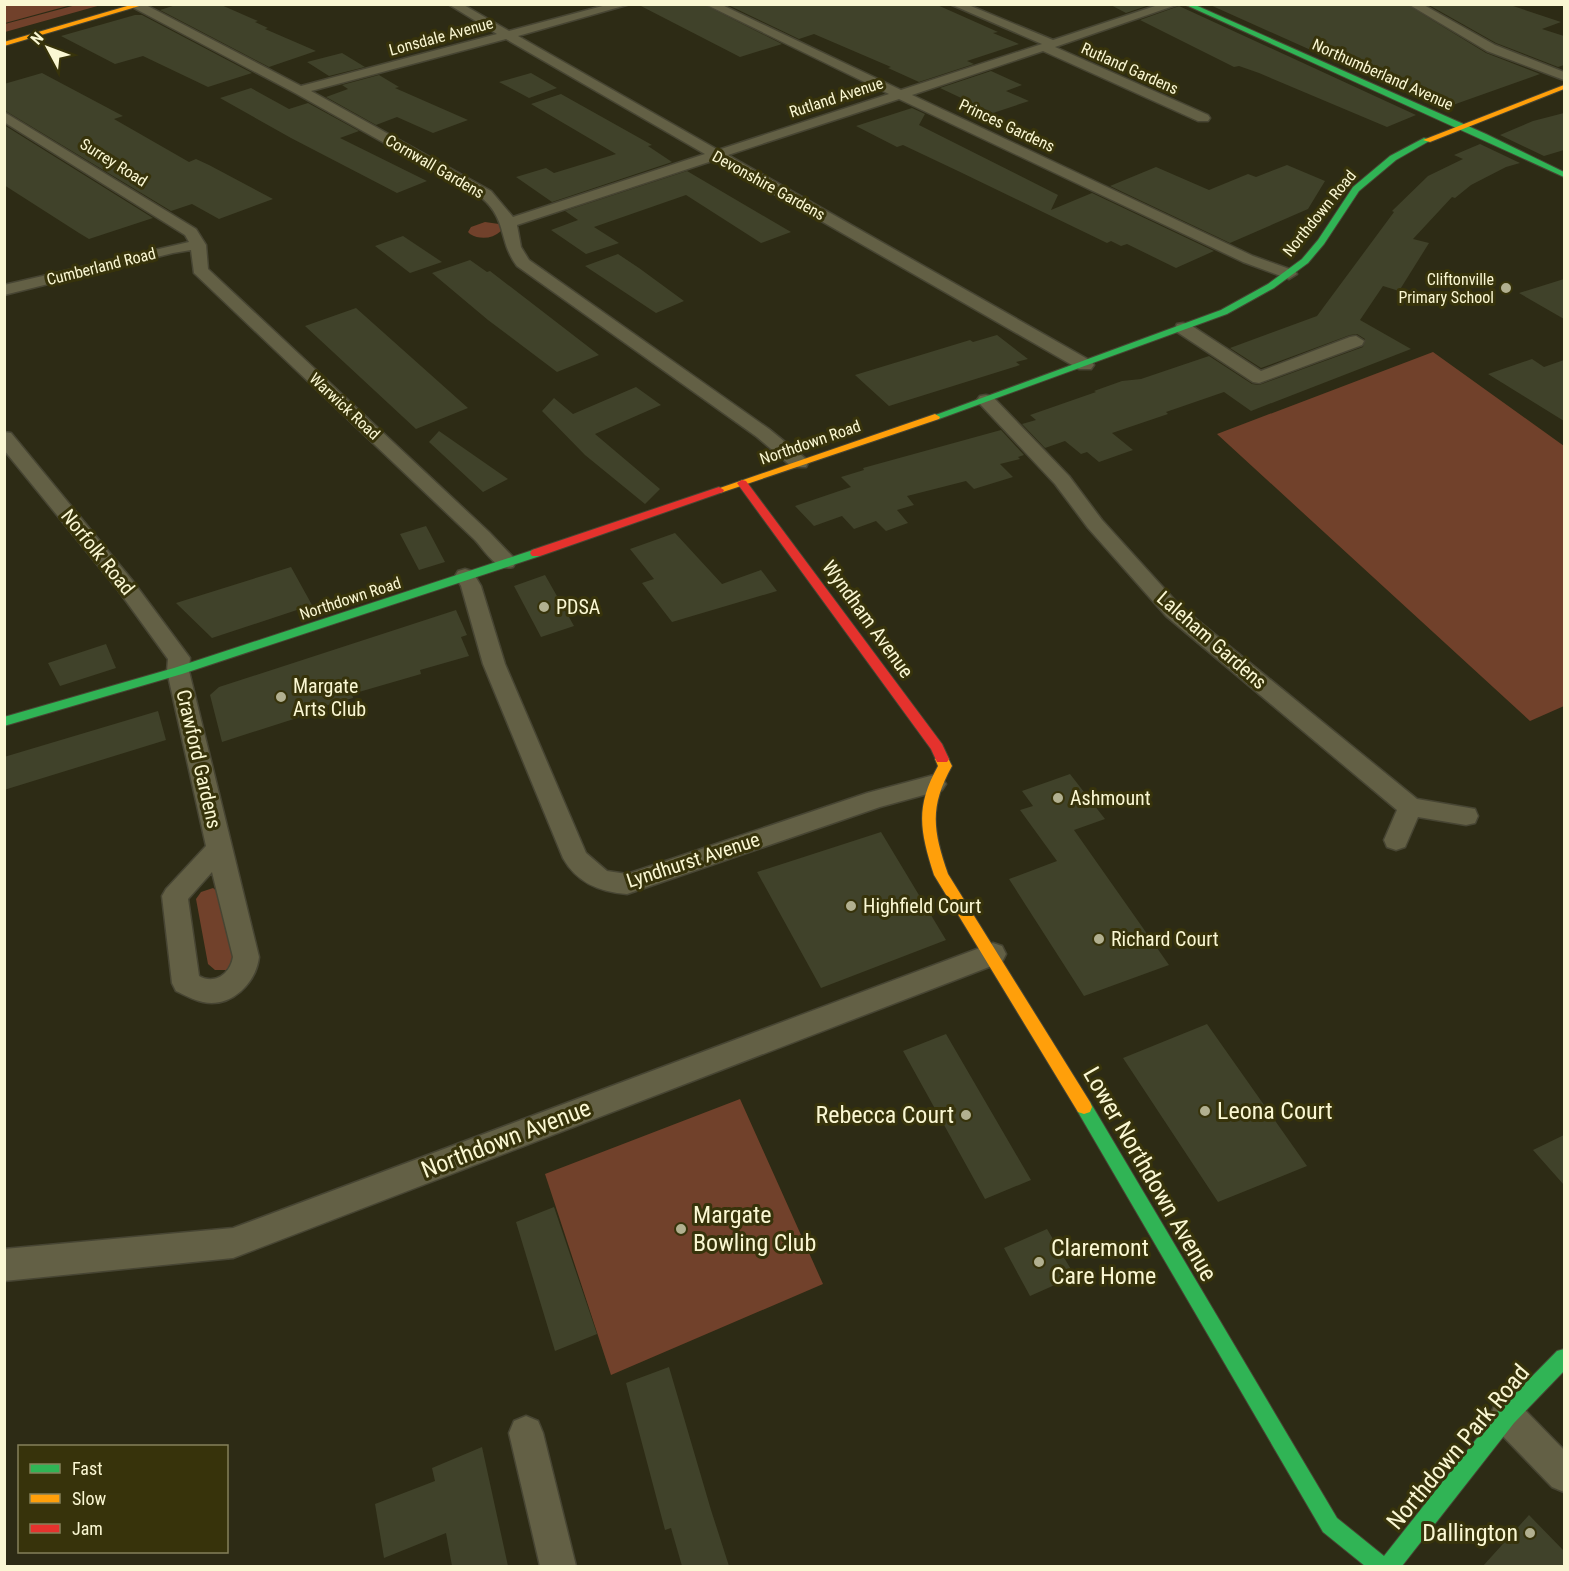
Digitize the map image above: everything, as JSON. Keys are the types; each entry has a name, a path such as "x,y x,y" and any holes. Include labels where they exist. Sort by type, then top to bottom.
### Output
{"main road":[{"name":"Northumberland Avenue","path":"1187,4 1461,126 1564,175"},
{"path":"4,44 140,5"},
{"name":"Northdown Road","path":"4,722 178,671 742,483 986,400 1224,312 1289,274 1305,261 1321,242 1356,189 1374,173 1416,145 1564,87"},
{"name":"Wyndham Avenue","path":"742,483 782,534 937,747 945,766 934,784"},
{"name":"Lower Northdown Avenue","path":"934,784 926,819 929,840 941,875 993,954 1330,1525 1380,1566"},
{"name":"Northdown Park Road","path":"1389,1566 1507,1416 1564,1358"}],"street":[{"name":"Devonshire Gardens","path":"453,4 1085,364"},
{"name":"Lonsdale Avenue","path":"300,90 626,4"},
{"name":"Princes Gardens","path":"711,4 1248,259 1289,274"},
{"name":"Rutland Gardens","path":"955,4 1203,118"},
{"name":"Rutland Avenue","path":"509,223 1174,4"},
{"path":"1413,4 1491,48 1564,76"},
{"name":"Cornwall Gardens","path":"140,5 300,90 486,194 501,207 509,223 514,253 523,263 763,433 799,463"},
{"name":"Surrey Road","path":"4,116 191,232 198,245"},
{"name":"Cumberland Road","path":"4,290 173,248 198,245"},
{"name":"Warwick Road","path":"198,245 200,270 482,536 506,562"},
{"path":"1183,328 1259,378 1356,341"},
{"name":"Laleham Gardens","path":"986,400 1062,480 1095,524 1173,611 1410,807"},
{"name":"Norfolk Road","path":"4,437 158,628 179,658 178,671"},
{"name":"Lyndhurst Avenue","path":"465,576 471,586 494,664 576,858 596,878 609,884 627,884 876,799 934,784"},
{"name":"Crawford Gardens","path":"178,671 246,957 246,968 240,979 222,989 204,991 186,983 175,896 219,848"},
{"path":"1396,840 1410,807 1466,816"},
{"name":"Northdown Avenue","path":"4,1265 233,1243 993,954"},
{"path":"1507,1416 1564,1475"},
{"path":"526,1433 558,1566"}],"shaded area":[{"path":"5,4 71,4 71,5 5,23"},
{"path":"76,5 101,5 5,32 5,24"},
{"path":"485,222 499,224 501,231 486,238 474,236 468,232 471,227"},
{"path":"1433,352 1564,446 1564,706 1530,721 1217,434"},
{"path":"213,888 218,892 235,962 226,970 215,970 208,964 196,899 201,892"},
{"name":"Margate Bowling Club","path":"740,1099 823,1284 611,1375 545,1174"}],"building":[{"path":"179,4 219,4 258,21 255,22 268,28 265,29 316,51 269,67 160,10"},
{"path":"637,4 703,4 782,44 740,57"},
{"path":"726,4 935,4 998,32 993,33 1019,44 967,61 974,64 919,82 888,68 891,67 814,34 799,39"},
{"path":"1109,4 1152,4 1126,13"},
{"path":"1208,4 1406,4 1486,53 1540,74 1450,106 1446,104 1438,107"},
{"path":"1427,4 1507,4 1561,22 1542,29 1564,36 1564,65 1558,67 1496,43"},
{"path":"1179,6 1416,115 1387,127 1259,73 1239,66 1234,67 1140,20"},
{"path":"142,15 252,73 208,87 143,56 115,64 61,36"},
{"path":"342,53 365,67 329,76 307,62"},
{"path":"991,71 1022,85 1006,91 1029,101 993,113 940,88"},
{"path":"42,73 123,116 114,119 189,162 196,159 273,199 219,219 192,204 171,211 4,110 4,84"},
{"path":"531,73 557,88 529,98 499,82"},
{"path":"379,75 399,87 395,88 468,120 433,133 397,117 376,125 326,97 348,89 342,85"},
{"path":"251,88 289,109 308,103 359,131 340,138 427,181 397,193 220,98"},
{"path":"561,94 652,145 648,146 672,162 552,202 516,177 546,168 554,173 616,154 531,104"},
{"path":"912,108 925,114 919,125 1058,195 1051,210 1092,193 1214,251 1176,268 1127,244 1121,246 1111,241 1107,243 903,145 897,147 856,126"},
{"path":"1564,113 1564,150 1544,156 1500,135 1533,121"},
{"path":"4,125 153,218 89,239 79,233 4,185"},
{"path":"1480,144 1520,163 1506,167 1471,185 1455,198 1452,197 1413,239 1429,243 1399,291 1383,286 1360,320 1411,349 1251,411 1224,392 1166,412 1168,414 1112,433 1133,450 1099,462 1087,452 1081,454 1065,441 1045,448 1022,424 1036,420 1030,415 1096,392 1094,391 1122,381 1141,379 1209,356 1252,384 1259,385 1363,347 1365,339 1357,334 1350,335 1261,368 1230,348 1317,316 1394,212 1392,211 1428,176 1463,159 1454,155"},
{"path":"1287,165 1325,181 1308,209 1230,243 1110,186 1156,167 1209,190 1248,174 1256,177"},
{"path":"687,171 791,232 761,243 686,195 594,227 619,243 586,254 551,230 578,220 565,211"},
{"path":"403,236 442,262 410,273 375,246"},
{"path":"618,254 684,301 656,313 585,266"},
{"path":"470,260 487,272 490,271 599,355 557,372 488,320 432,273"},
{"path":"1564,279 1564,319 1519,293"},
{"path":"356,308 468,408 416,429 305,326"},
{"path":"997,335 1028,359 1016,362 1020,365 889,406 855,375 970,340 973,342"},
{"path":"1532,359 1544,367 1564,360 1564,421 1488,374"},
{"path":"636,387 661,405 595,434 660,489 645,504 585,455 542,411 554,398 573,414"},
{"path":"1001,430 1024,455 1018,457 1020,459 1000,464 1013,477 974,489 966,481 907,496 914,505 897,510 908,523 886,531 876,521 854,529 842,516 814,526 795,506 851,487 841,477 864,470 863,468"},
{"path":"439,431 508,479 483,492 429,442"},
{"path":"426,526 445,562 419,570 400,534"},
{"path":"675,533 722,584 761,570 777,591 672,622 642,583 654,579 630,549"},
{"path":"291,567 312,605 212,638 176,603"},
{"name":"PDSA","path":"545,575 574,626 541,637 514,586"},
{"path":"456,610 467,635 461,637 469,656 420,670 421,674 352,694 353,698 321,707 322,710 222,742 210,695 219,687"},
{"path":"106,644 116,668 60,686 48,663"},
{"path":"158,711 166,740 4,790 4,757"},
{"name":"Richard Court","path":"1070,774 1105,819 1074,830 1169,965 1084,996 1009,879 1057,861 1020,810 1033,806 1022,791"},
{"name":"Highfield Court","path":"881,832 946,940 821,988 757,872"},
{"name":"Leona Court","path":"1207,1024 1307,1166 1218,1202 1123,1058"},
{"name":"Rebecca Court","path":"946,1034 1031,1180 985,1199 903,1051"},
{"path":"1564,1135 1564,1185 1533,1150"},
{"path":"554,1207 597,1334 555,1351 516,1222"},
{"name":"Claremont Care Home","path":"1047,1229 1075,1276 1030,1296 1004,1248"},
{"path":"669,1367 729,1566 682,1566 671,1528 665,1530 626,1383"},
{"path":"482,1447 508,1566 452,1566 446,1533 384,1558 375,1504 435,1481 432,1468"},
{"name":"Dallington","path":"1529,1515 1564,1551 1564,1566 1483,1566"}],"traffic: fast":[{"path":"1187,4 1483,136 1564,175"},
{"path":"935,417 1224,312 1271,286 1305,261 1321,242 1356,189 1393,158 1427,140"},
{"path":"4,722 178,671 536,553"},
{"path":"1084,1107 1330,1525 1380,1566"},
{"path":"1389,1566 1507,1416 1564,1358"}],"traffic: slow":[{"path":"4,44 143,4"},
{"path":"1427,140 1564,87"},
{"path":"719,490 935,417"},
{"path":"942,759 945,766 931,795 928,807 929,832 941,875 1084,1107"}],"traffic: jam":[{"path":"742,483 937,747 942,759"},
{"path":"536,553 719,490"}],"place":[{"name":"Cliftonville Primary School","path":"1506,288"},
{"name":"PDSA","path":"544,607"},
{"name":"Margate Arts Club","path":"281,697"},
{"name":"Ashmount","path":"1058,798"},
{"name":"Highfield Court","path":"851,906"},
{"name":"Richard Court","path":"1099,939"},
{"name":"Leona Court","path":"1205,1111"},
{"name":"Rebecca Court","path":"966,1115"},
{"name":"Margate Bowling Club","path":"681,1229"},
{"name":"Claremont Care Home","path":"1039,1262"},
{"name":"Dallington","path":"1530,1533"}]}
